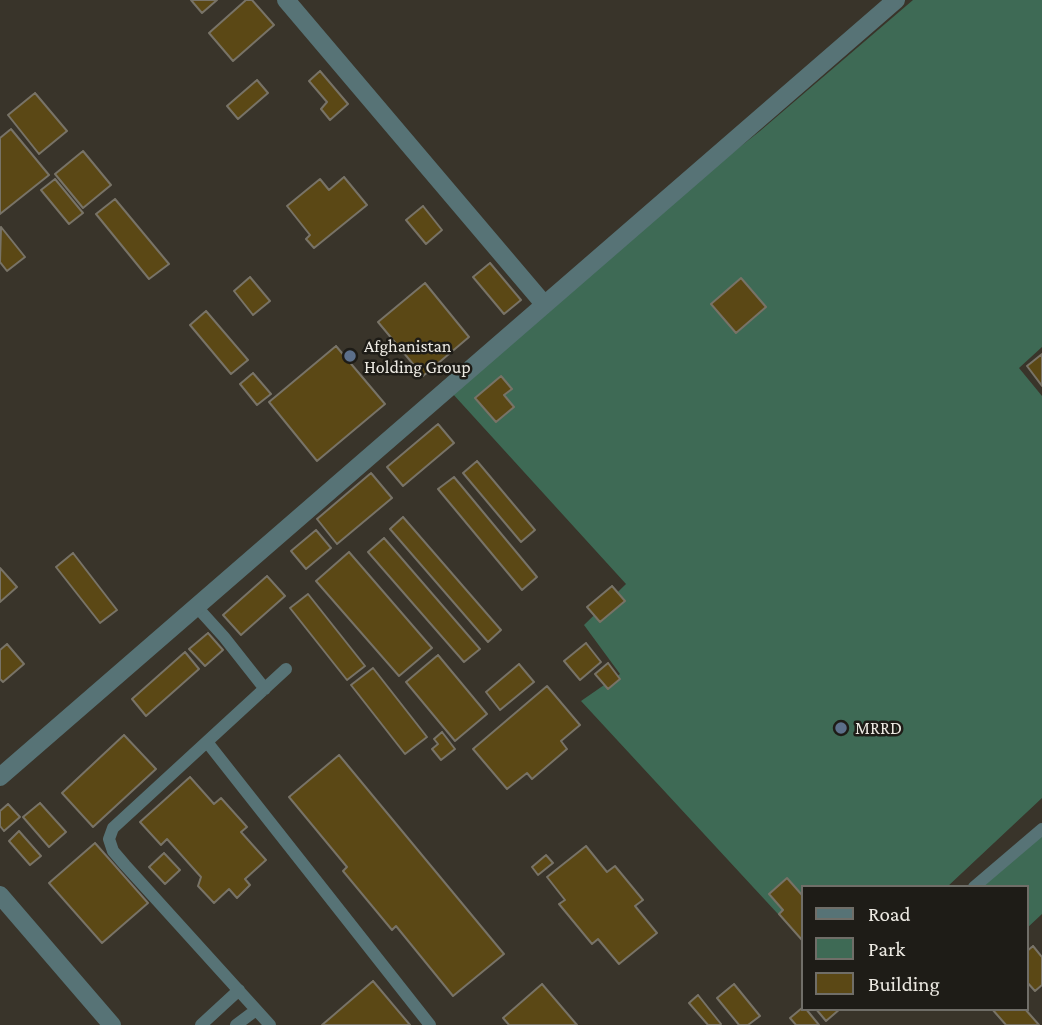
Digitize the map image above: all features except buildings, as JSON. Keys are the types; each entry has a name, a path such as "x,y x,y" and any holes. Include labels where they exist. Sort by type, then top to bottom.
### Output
{"street":[{"path":"286,0 544,304"},
{"path":"0,777 896,0"},
{"path":"0,895 112,1025"}],"lane":[{"path":"196,606 265,689"},
{"path":"270,1025 113,851 109,839 113,828 286,669"},
{"path":"206,742 430,1025"},
{"path":"977,885 1042,829"},
{"path":"201,1025 239,990"},
{"path":"236,1025 256,1010"}],"green space":[{"path":"913,0 1042,0 1042,347 1019,368 1042,396 1042,798 949,885 800,885 800,938 581,701 620,674 584,625 626,584 442,382 760,131"},
{"path":"1042,834 1042,914 1028,927 1028,885 983,885"}],"place":[{"name":"Afghanistan Holding Group","path":"350,356"},
{"name":"MRRD","path":"841,728"}]}
